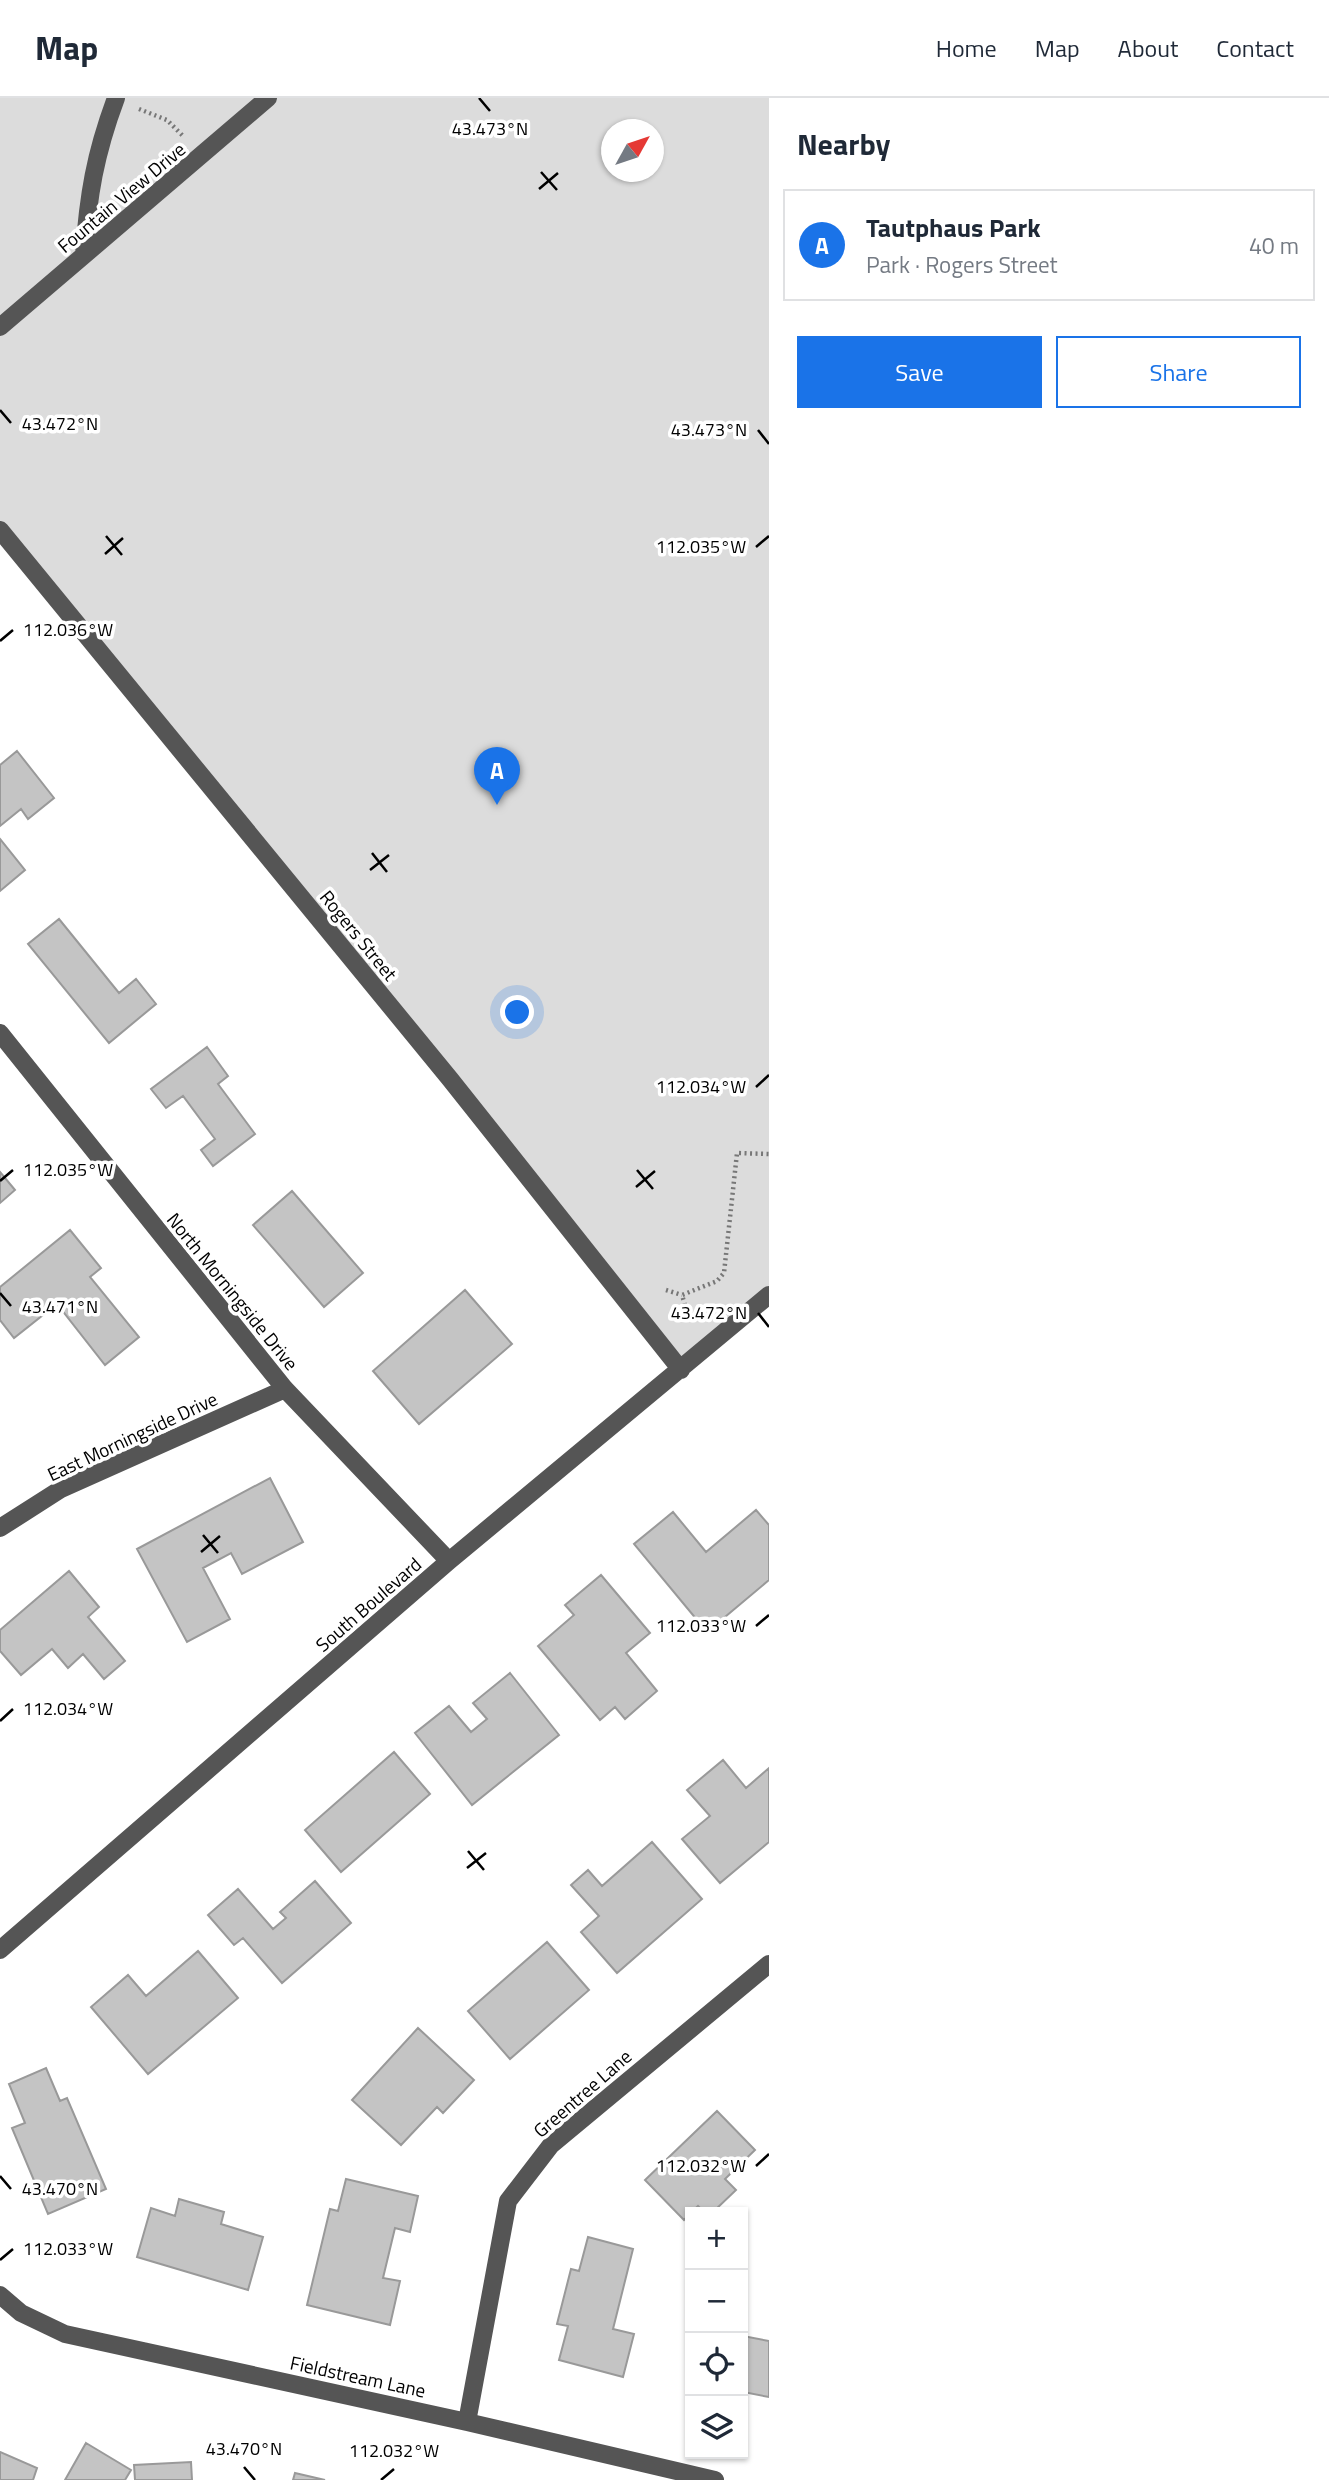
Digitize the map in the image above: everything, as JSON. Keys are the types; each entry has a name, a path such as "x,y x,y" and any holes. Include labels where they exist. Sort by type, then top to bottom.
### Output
{"street":[{"name":"Fountain View Drive","path":"0,327 268,98"},
{"path":"84,255 88,192 101,139 116,99"},
{"name":"Rogers Street","path":"0,530 441,1068 681,1370"},
{"name":"North Morningside Drive","path":"0,1033 285,1390 449,1561"},
{"name":"South Boulevard","path":"0,1950 449,1561 769,1295"},
{"name":"East Morningside Drive","path":"0,1528 61,1489 285,1390"},
{"name":"Greentree Lane","path":"467,2421 508,2201 515,2188 551,2145 769,1964"},
{"name":"Fieldstream Lane","path":"0,2295 21,2313 65,2334 467,2421 715,2480"}],"path":[{"path":"116,99 167,120 200,156"},
{"path":"666,1290 682,1295 717,1281 724,1273 737,1153 769,1154"},
{"path":"682,1295 685,1305"}],"shaded area":[{"path":"0,98 769,98 769,1295 681,1370 0,530"}],"building":[{"path":"17,751 54,798 28,819 21,809 0,826 0,765"},
{"path":"0,839 25,870 0,891"},
{"path":"59,919 119,993 136,979 156,1004 109,1043 28,944"},
{"path":"207,1047 228,1076 218,1084 255,1134 213,1166 201,1150 215,1139 183,1096 166,1108 151,1089"},
{"path":"0,1172 15,1190 0,1203"},
{"path":"292,1191 363,1273 324,1307 253,1225"},
{"path":"70,1230 101,1268 90,1277 139,1337 105,1365 57,1304 14,1338 0,1320 0,1287"},
{"path":"465,1290 512,1344 419,1424 373,1371"},
{"path":"270,1478 303,1542 242,1574 231,1553 203,1568 230,1619 187,1642 137,1549"},
{"path":"756,1510 769,1525 769,1580 707,1632 634,1544 673,1512 706,1552"},
{"path":"69,1571 99,1607 88,1617 125,1661 104,1679 83,1654 68,1668 52,1649 21,1675 0,1651 0,1630"},
{"path":"601,1575 650,1633 626,1653 657,1691 625,1719 615,1707 600,1720 538,1646 574,1615 565,1605"},
{"path":"510,1673 559,1735 472,1805 415,1733 449,1706 471,1732 487,1719 473,1703"},
{"path":"394,1752 430,1794 341,1872 305,1830"},
{"path":"723,1760 746,1788 769,1768 769,1842 720,1883 682,1839 710,1816 687,1790"},
{"path":"652,1842 702,1899 617,1973 581,1932 599,1916 571,1885 588,1870 602,1886"},
{"path":"315,1881 351,1923 282,1983 243,1938 234,1945 208,1915 238,1889 273,1929 286,1918 280,1912"},
{"path":"547,1942 589,1990 510,2059 468,2011"},
{"path":"198,1951 238,1998 148,2074 91,2007 128,1975 146,1996"},
{"path":"418,2028 474,2080 443,2113 437,2107 401,2145 352,2100"},
{"path":"46,2068 60,2101 67,2098 106,2189 48,2214 12,2128 25,2123 9,2084"},
{"path":"717,2111 755,2150 725,2179 736,2190 718,2207 685,2207 684,2220 645,2180"},
{"path":"346,2179 418,2196 410,2232 395,2228 383,2278 400,2281 390,2325 307,2305 330,2209 338,2211"},
{"path":"179,2199 224,2212 221,2224 263,2237 248,2290 137,2257 151,2208 175,2216"},
{"path":"588,2237 633,2249 613,2329 634,2334 623,2377 559,2360 568,2326 557,2324 571,2269 579,2271"},
{"path":"748,2337 769,2341 769,2397 748,2393"},
{"path":"86,2443 131,2470 125,2480 65,2480"},
{"path":"0,2452 37,2468 33,2480 0,2480"},
{"path":"191,2462 192,2480 135,2480 134,2465"},
{"path":"295,2473 325,2480 293,2480"}],"place":[{"name":"Tautphaus Park","path":"497,805"}]}
